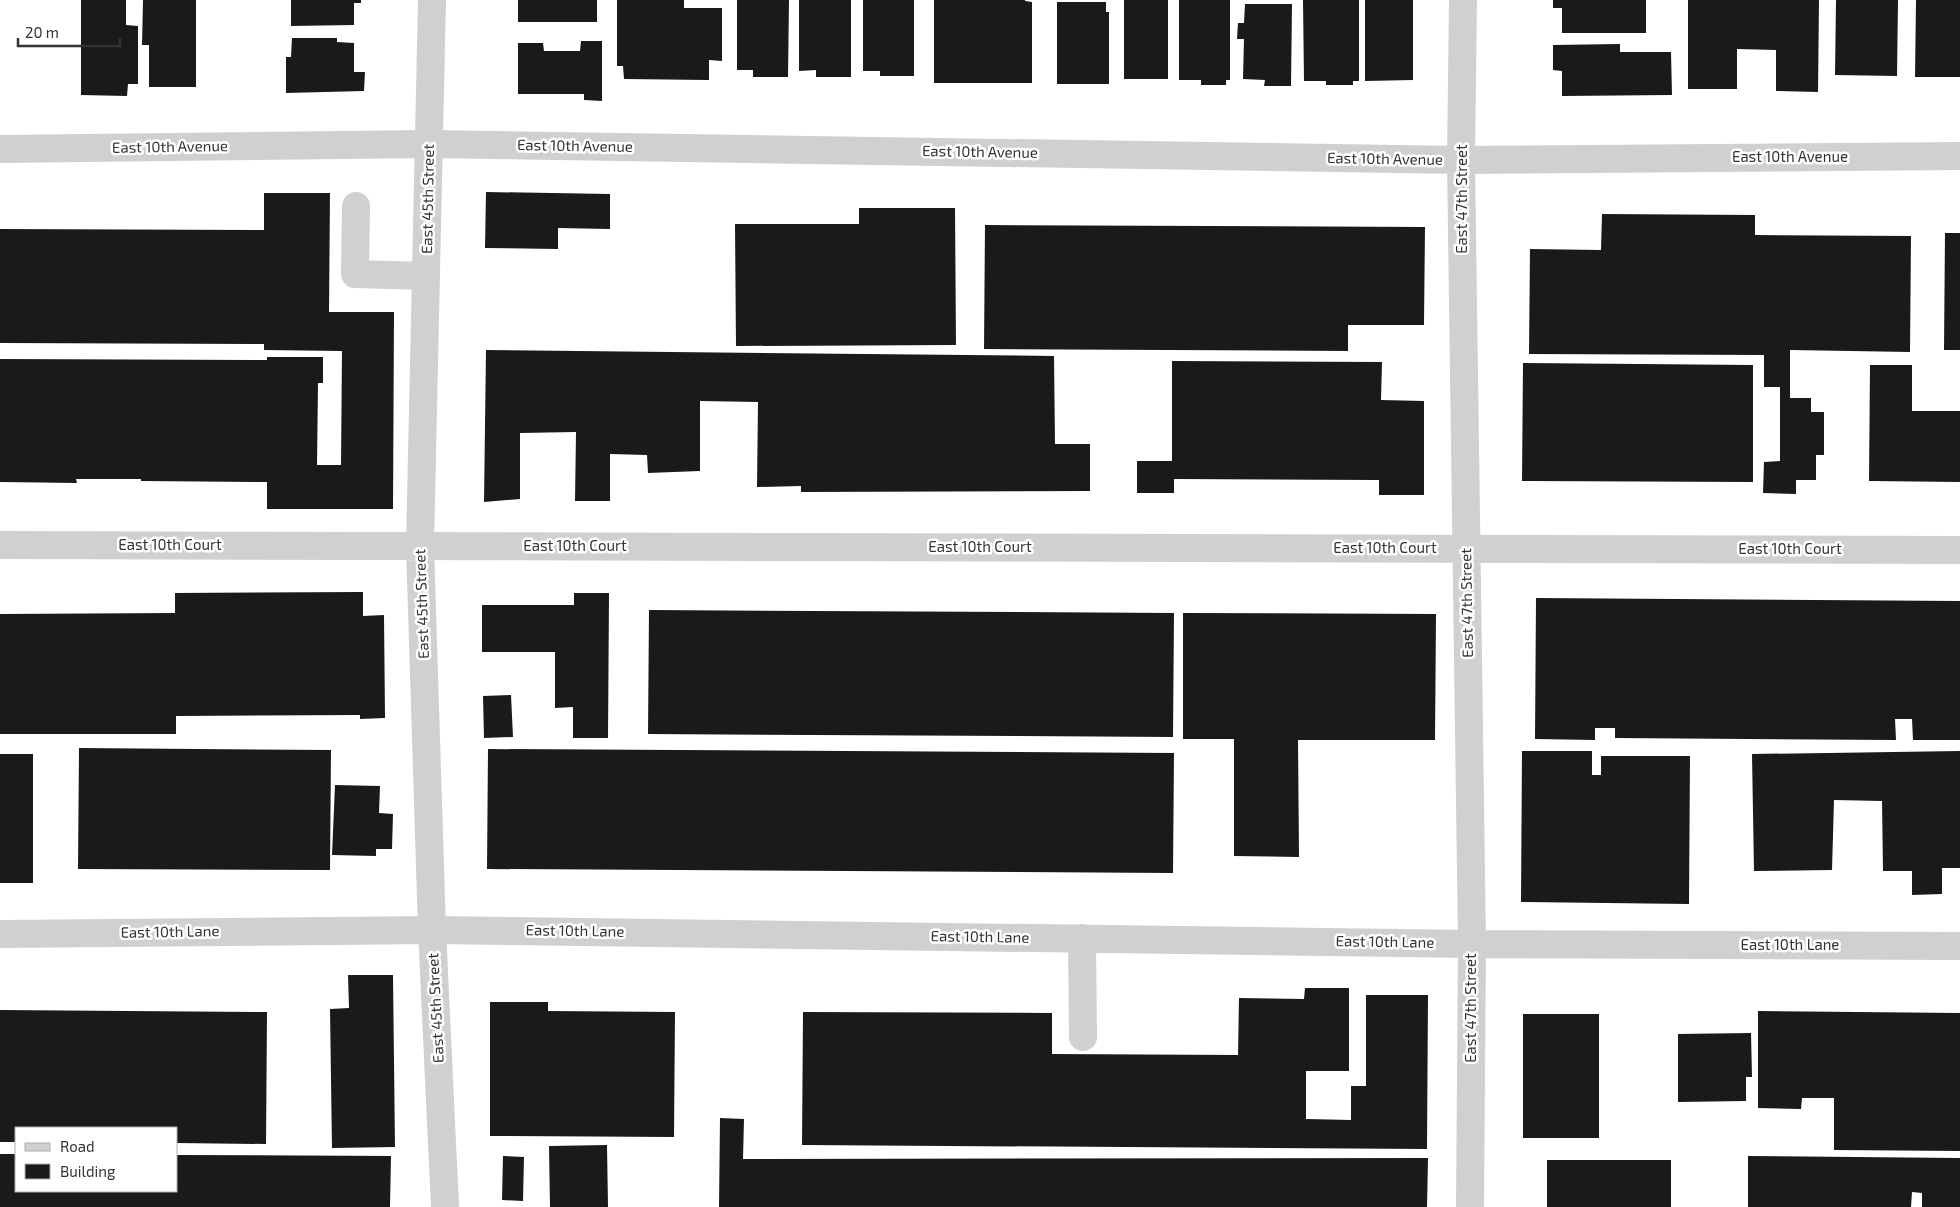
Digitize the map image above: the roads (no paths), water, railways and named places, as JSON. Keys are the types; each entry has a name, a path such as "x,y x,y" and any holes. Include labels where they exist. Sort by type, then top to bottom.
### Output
{"street":[{"name":"East 45th Street","path":"432,0 420,546 432,930 445,1207"},
{"name":"East 47th Street","path":"1463,0 1461,160 1472,944 1470,1207"},
{"name":"East 10th Avenue","path":"0,149 429,144 1461,160 1960,156"},
{"path":"356,206 355,274 426,276"},
{"name":"East 10th Court","path":"0,545 1960,550"},
{"name":"East 10th Lane","path":"0,934 432,930 1472,944 1960,946"},
{"path":"1082,938 1083,1037"}]}
